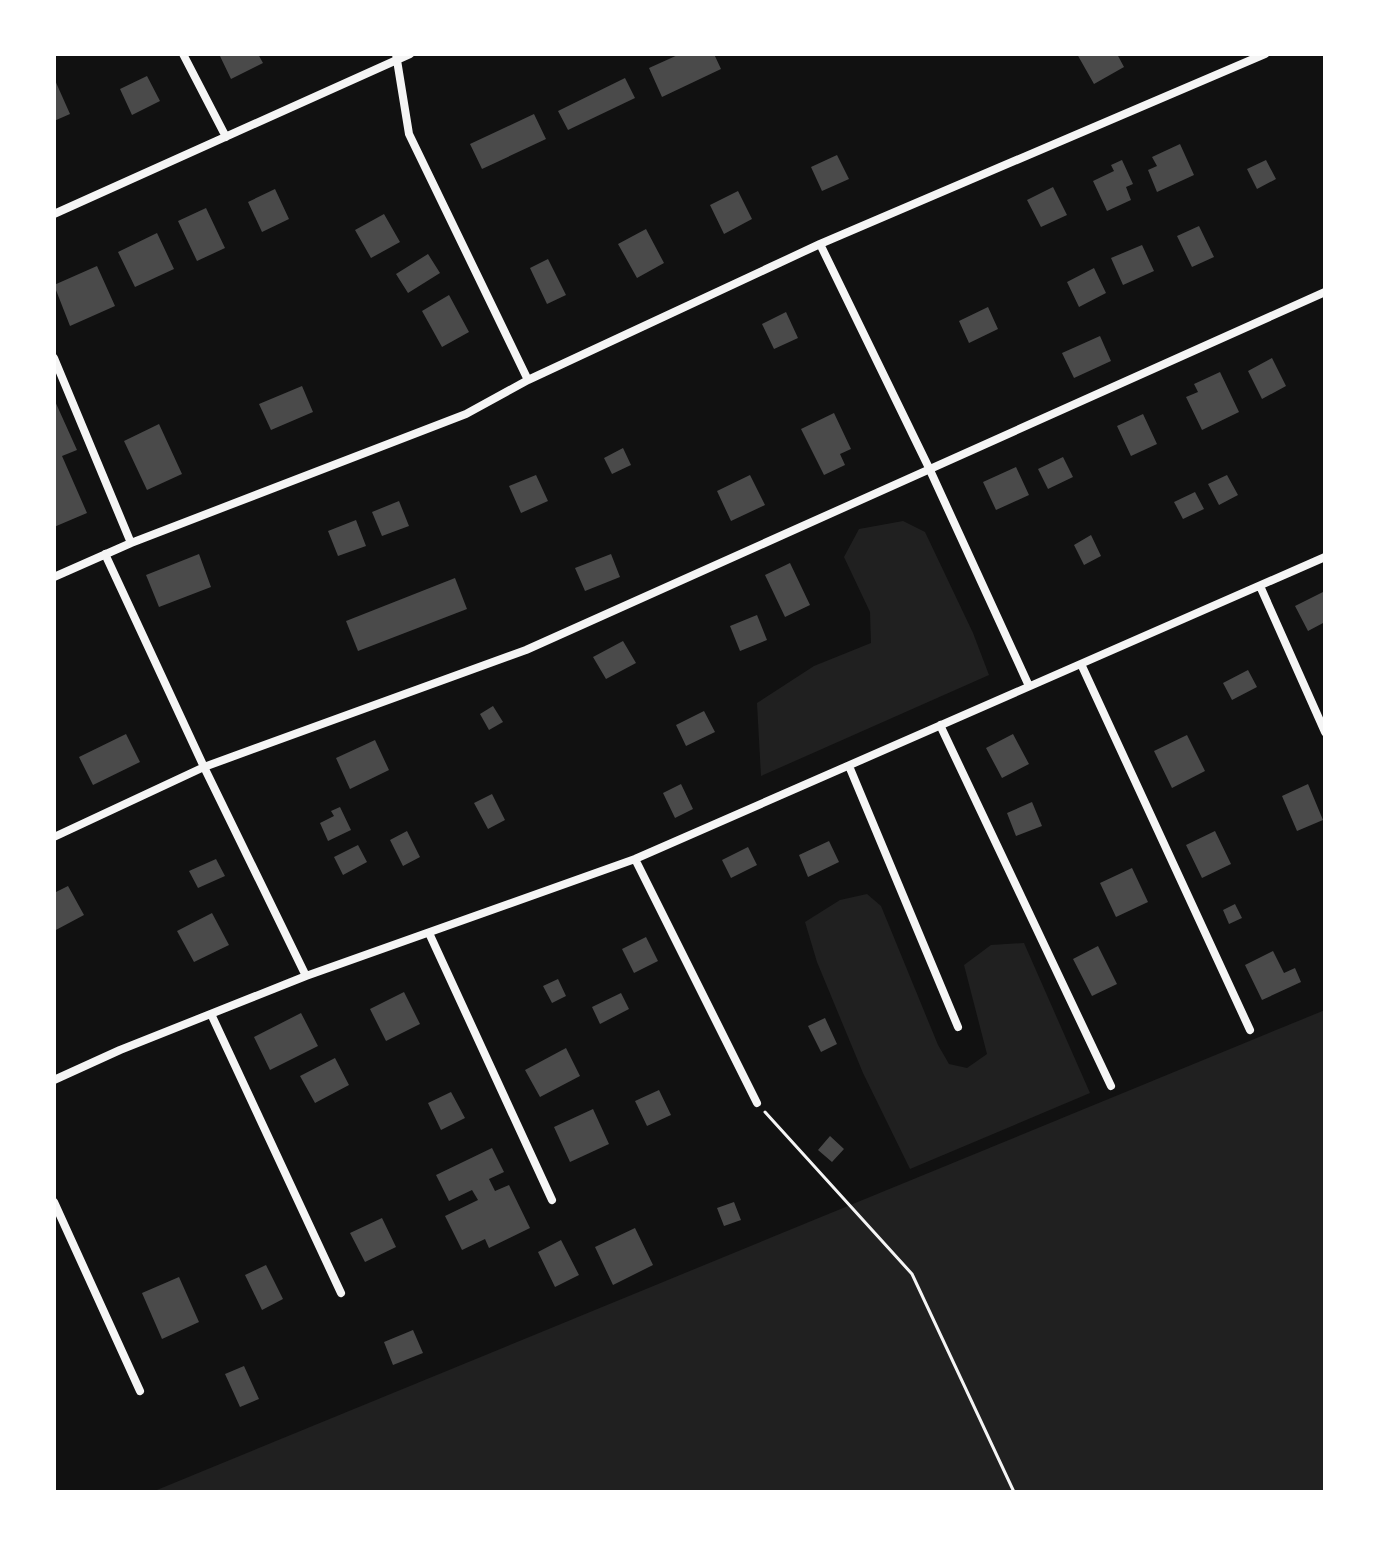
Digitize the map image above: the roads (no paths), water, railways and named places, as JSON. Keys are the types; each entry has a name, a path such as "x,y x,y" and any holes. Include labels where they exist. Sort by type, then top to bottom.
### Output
{"street":[{"path":"183,54 226,137"},
{"path":"54,214 397,57 410,54"},
{"path":"54,577 131,543 466,414 528,380 820,244 1265,54"},
{"path":"397,57 409,134 528,380"},
{"path":"820,244 929,468 1029,686"},
{"path":"54,837 204,767 526,650 1325,292"},
{"path":"54,358 131,543"},
{"path":"105,554 306,976"},
{"path":"54,1080 306,976 635,859 1325,557"},
{"path":"1260,586 1325,732"},
{"path":"1081,664 1250,1030"},
{"path":"940,725 1111,1086"},
{"path":"849,766 958,1027"},
{"path":"635,859 757,1103"},
{"path":"429,933 552,1200"},
{"path":"211,1014 341,1293"},
{"path":"54,1202 140,1391"}]}
